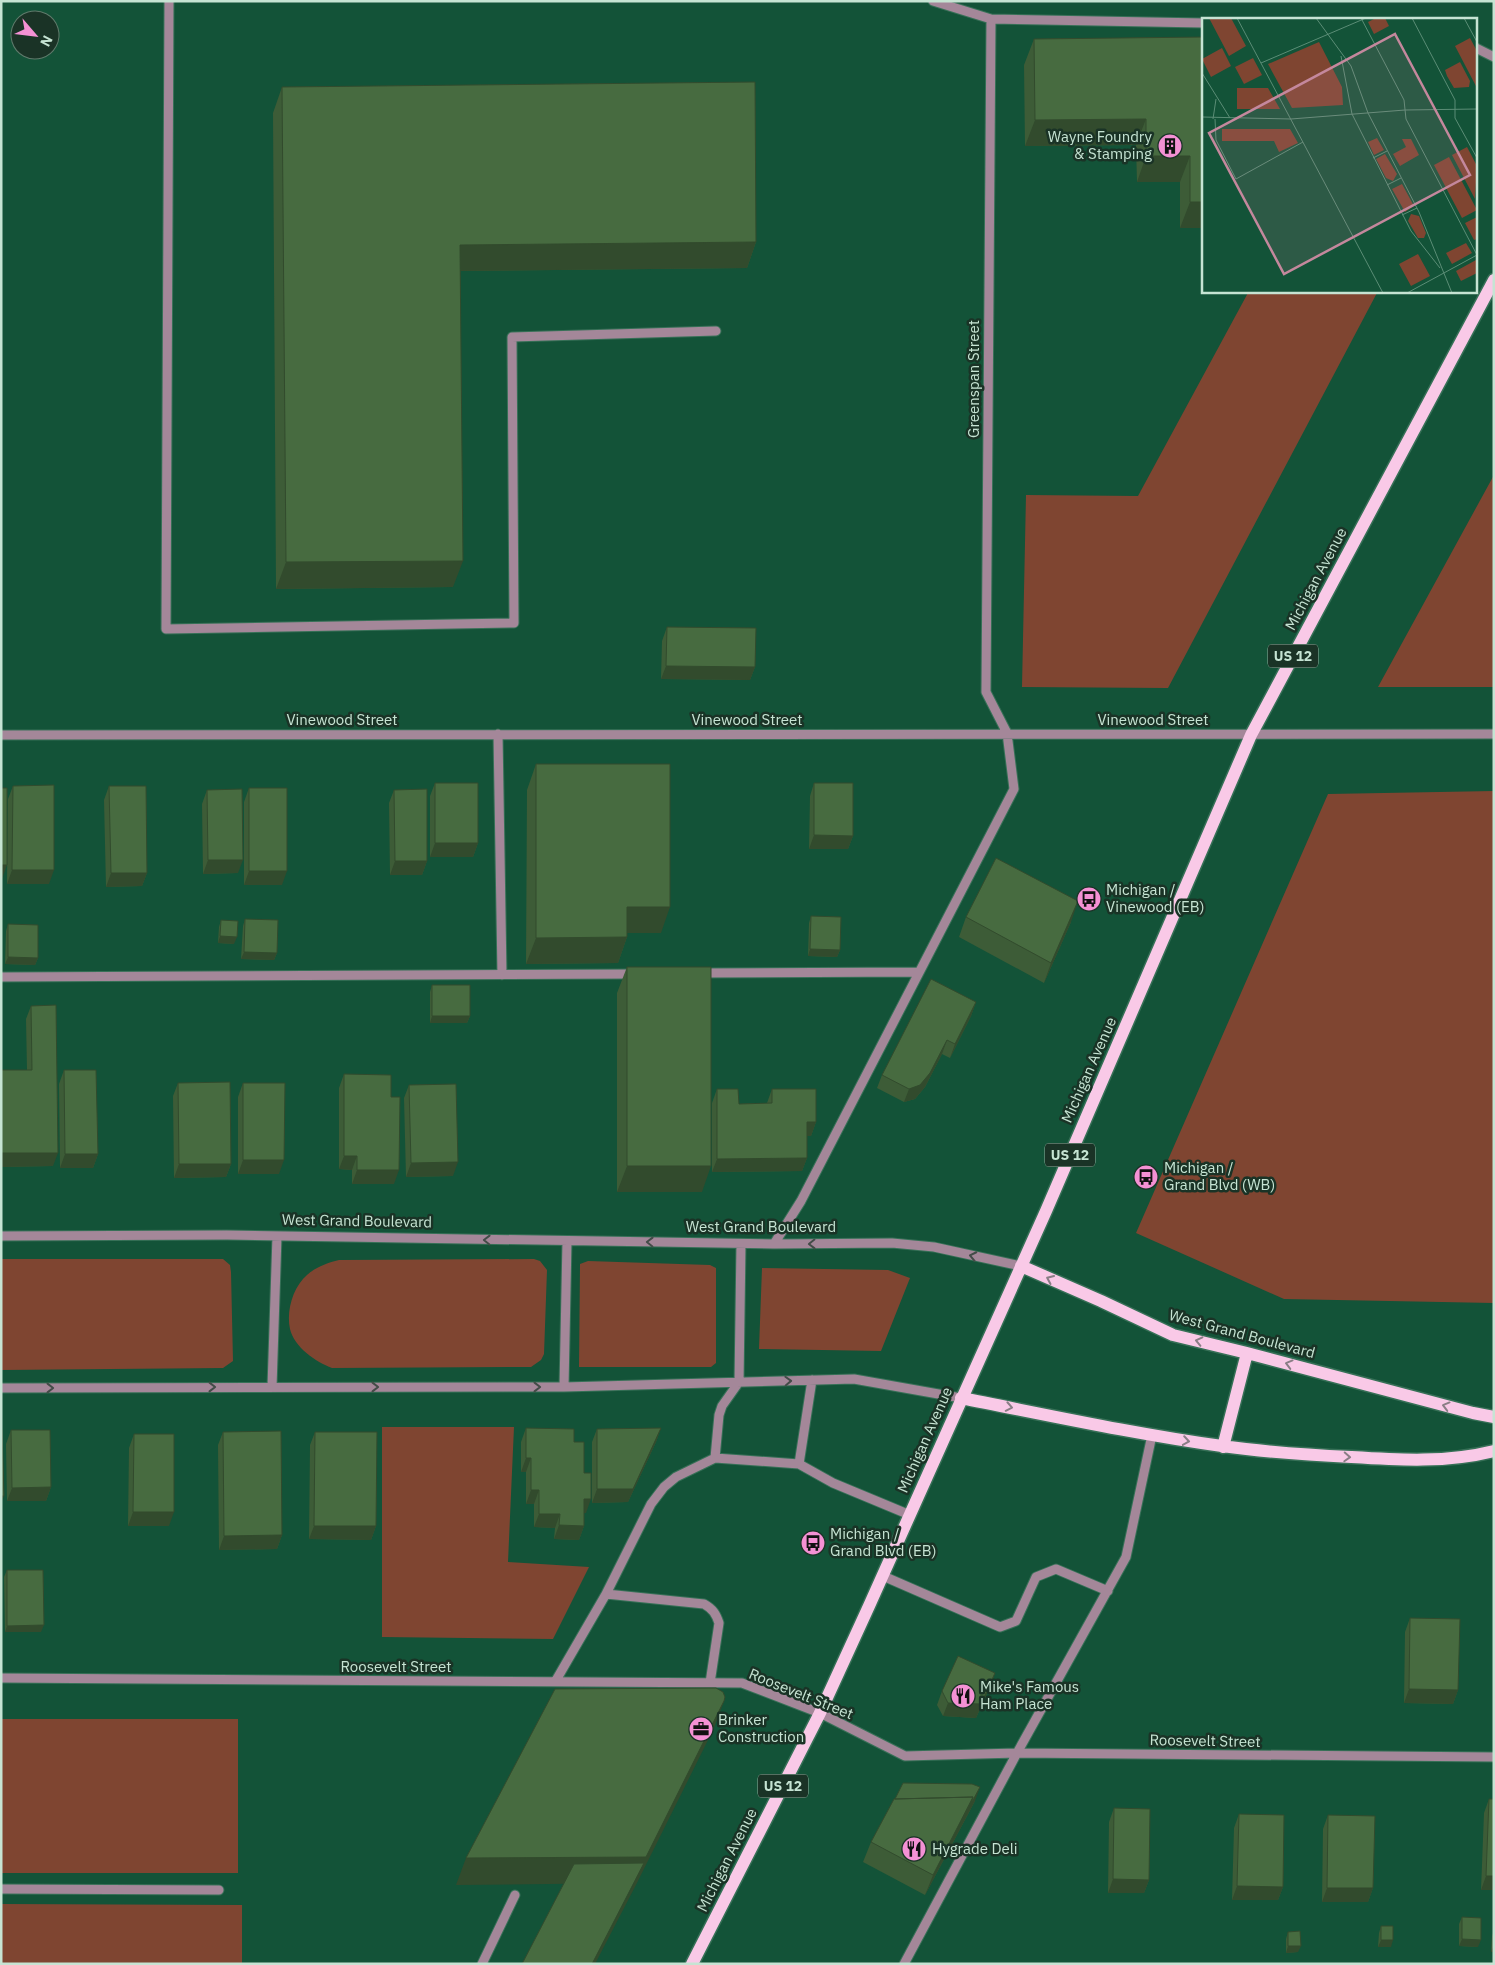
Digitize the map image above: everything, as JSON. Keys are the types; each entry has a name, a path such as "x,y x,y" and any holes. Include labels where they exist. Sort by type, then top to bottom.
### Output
{"main road":[{"name":"Michigan Avenue","path":"692,1964 820,1713 883,1576 1021,1266 1251,735 1494,280"},
{"name":"West Grand Boulevard","path":"1021,1266 1102,1301 1173,1335 1247,1352 1494,1417"},
{"path":"1223,1447 1247,1352"},
{"path":"961,1398 1223,1447 1309,1455 1424,1461 1474,1456 1494,1451"}],"street":[{"path":"169,1 166,629 514,623 512,337 716,330"},
{"path":"933,1 991,19 1202,23"},
{"name":"Greenspan Street","path":"991,19 986,692 1008,733"},
{"path":"1478,49 1494,57"},
{"path":"774,1244 801,1201 1014,789 1008,733"},
{"path":"498,734 502,975"},
{"name":"Vinewood Street","path":"1,735 1494,734"},
{"path":"691,973 919,972"},
{"path":"1,977 641,974"},
{"name":"West Grand Boulevard","path":"1,1236 278,1236 741,1244 892,1243 934,1247 1021,1266"},
{"path":"272,1387 278,1236"},
{"path":"564,1387 567,1241"},
{"path":"715,1458 718,1415 739,1382 741,1244"},
{"path":"1,1388 564,1387 854,1379 961,1398"},
{"path":"799,1464 812,1380"},
{"path":"904,1964 1017,1753 1126,1557 1152,1435"},
{"path":"555,1682 606,1594 651,1504 664,1487 676,1477 715,1458 799,1464 833,1483 910,1514"},
{"path":"883,1576 1000,1627 1016,1622 1036,1577 1056,1568 1108,1592"},
{"path":"606,1594 704,1604 712,1608 719,1623 710,1683"},
{"name":"Roosevelt Street","path":"1,1678 742,1683 820,1713 905,1756 1017,1753 1494,1758"},
{"path":"1,1889 219,1890"},
{"path":"482,1964 515,1895"}],"shaded area":[{"path":"1248,292 1377,292 1168,688 1022,687 1026,495 1138,496"},
{"path":"1494,475 1494,687 1378,687"},
{"path":"1494,791 1494,1303 1284,1299 1136,1233 1328,794"},
{"path":"1,1259 223,1259 230,1265 231,1272 233,1361 223,1368 1,1370"},
{"path":"534,1259 540,1261 547,1270 544,1354 541,1360 531,1367 332,1368 306,1353 292,1336 289,1315 294,1293 298,1286 314,1270 335,1261"},
{"path":"588,1261 710,1265 716,1268 716,1363 711,1367 579,1367 580,1264"},
{"path":"762,1268 888,1270 910,1278 881,1351 759,1349"},
{"path":"382,1427 514,1427 508,1562 589,1567 553,1639 382,1637"},
{"path":"1,1719 238,1719 238,1873 1,1873"},
{"path":"1,1904 242,1905 242,1964 1,1964"}],"building":[{"name":"Wayne Foundry & Stamping","path":"1202,37 1202,202 1190,202 1190,156 1146,156 1146,119 1035,120 1034,39"},
{"path":"755,82 756,242 460,245 463,561 286,562 282,87"},
{"path":"667,627 756,628 755,667 666,666"},
{"path":"536,764 670,764 670,907 627,907 627,937 536,938"},
{"path":"435,783 478,783 478,843 435,843"},
{"path":"814,783 853,783 853,836 814,835"},
{"path":"54,785 54,870 12,870 13,786"},
{"path":"109,786 146,786 147,873 111,873"},
{"path":"1,788 7,788 7,865 1,865"},
{"path":"249,788 287,788 287,871 249,871"},
{"path":"242,789 243,860 208,860 207,790"},
{"path":"427,789 427,861 395,861 394,790"},
{"path":"996,858 1078,901 1051,963 966,917"},
{"path":"811,916 841,917 840,950 810,949"},
{"path":"245,919 278,920 277,953 244,952"},
{"path":"221,920 238,921 237,937 220,936"},
{"path":"8,924 38,925 38,958 8,957"},
{"path":"627,967 711,967 711,1166 627,1166"},
{"path":"931,979 976,1002 955,1044 947,1040 930,1073 920,1085 909,1089 882,1075"},
{"path":"432,985 470,985 470,1016 432,1016"},
{"path":"56,1005 58,1153 1,1153 1,1070 32,1070 31,1006"},
{"path":"64,1070 96,1070 98,1154 65,1154"},
{"path":"344,1074 391,1075 391,1097 400,1097 399,1170 357,1170 357,1156 344,1156"},
{"path":"230,1082 231,1164 179,1164 178,1083"},
{"path":"243,1083 285,1083 284,1160 243,1160"},
{"path":"456,1084 458,1162 411,1163 409,1085"},
{"path":"717,1089 738,1089 739,1104 772,1103 772,1089 816,1089 816,1122 807,1122 807,1158 717,1159"},
{"path":"526,1428 574,1429 574,1442 584,1442 584,1473 591,1473 591,1499 584,1499 584,1526 559,1525 560,1514 539,1514 539,1490 531,1490 531,1458 526,1458"},
{"path":"661,1428 633,1489 597,1489 597,1429"},
{"path":"2,1430 4,1496 1,1496"},
{"path":"11,1430 50,1430 51,1487 12,1488"},
{"path":"281,1431 282,1535 224,1536 223,1432"},
{"path":"315,1432 377,1432 376,1526 314,1526"},
{"path":"134,1434 174,1434 174,1512 133,1512"},
{"path":"7,1570 43,1570 44,1625 7,1626"},
{"path":"1410,1618 1460,1619 1458,1690 1409,1689"},
{"name":"Mike's Famous Ham Place","path":"958,1656 995,1673 981,1704 948,1703 942,1691"},
{"path":"716,1688 723,1692 724,1701 646,1857 466,1858 555,1689"},
{"path":"903,1783 972,1784 980,1787 971,1804 973,1797 895,1799"},
{"path":"973,1797 933,1875 871,1842 894,1799"},
{"path":"1489,1799 1494,1799 1494,1876 1486,1876"},
{"path":"1114,1808 1150,1809 1149,1880 1113,1879"},
{"path":"1239,1814 1284,1815 1283,1887 1237,1886"},
{"path":"1328,1815 1375,1816 1373,1888 1327,1888"},
{"path":"644,1863 592,1964 522,1964 574,1864"},
{"path":"1462,1917 1481,1918 1481,1940 1462,1939"},
{"path":"1381,1926 1393,1926 1393,1940 1381,1940"},
{"path":"1300,1931 1301,1946 1288,1946 1288,1932"}],"place":[{"name":"Wayne Foundry & Stamping","path":"1170,146"},
{"name":"Michigan / Vinewood (EB)","path":"1089,899"},
{"name":"Michigan / Grand Blvd (WB)","path":"1146,1177"},
{"name":"Michigan / Grand Blvd (EB)","path":"813,1543"},
{"name":"Mike's Famous Ham Place","path":"963,1696"},
{"name":"Brinker Construction","path":"701,1729"},
{"name":"Hygrade Deli","path":"914,1849"}]}
